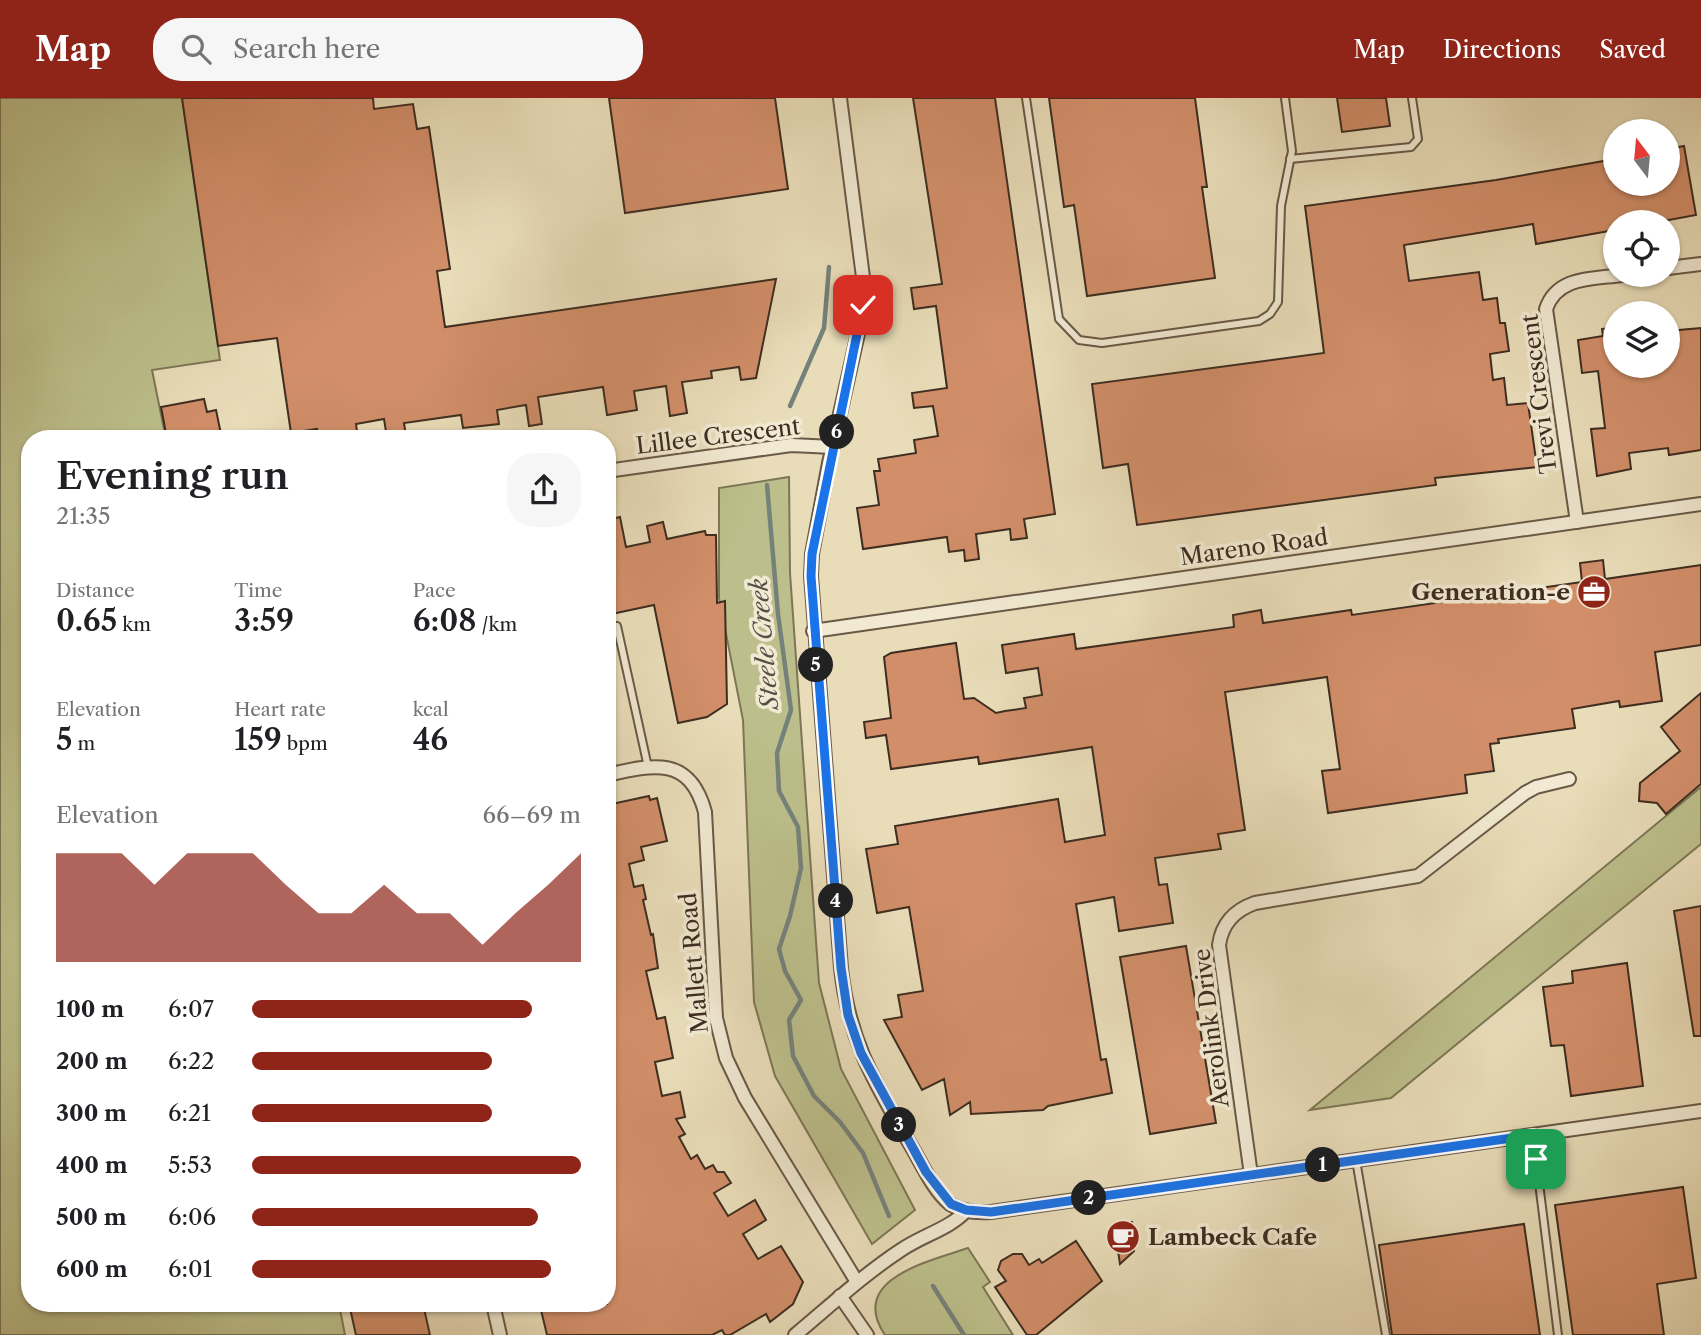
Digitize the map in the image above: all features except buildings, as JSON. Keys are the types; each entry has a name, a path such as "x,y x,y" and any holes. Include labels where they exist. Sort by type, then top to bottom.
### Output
{"street":[{"path":"840,98 864,285 859,329 812,554 813,631 841,968 851,1029 873,1079 943,1197 959,1209 991,1212 1701,1111"},
{"path":"1680,267 1701,264"},
{"name":"Trevi Crescent","path":"1577,522 1546,309 1550,296 1559,287 1575,281 1603,277"},
{"name":"Lillee Crescent","path":"616,470 791,445 833,447"},
{"name":"Mareno Road","path":"813,631 1701,504"},
{"name":"Mallett Road","path":"616,773 660,766 675,769 689,778 700,794 705,812 716,1018 724,1051 745,1098 857,1282"},
{"name":"Aerolink Drive","path":"1251,1175 1219,945 1226,924 1243,907 1255,903 1418,876 1525,793 1536,787 1569,779"},
{"path":"795,1335 857,1282 917,1240 954,1222 966,1210"},
{"path":"840,1296 867,1335"},
{"path":"495,1312 500,1335"}],"lane":[{"path":"1026,98 1055,306 1065,328 1079,340 1102,343 1259,321 1270,314 1278,302 1281,205 1292,150 1285,98"},
{"path":"1290,159 1411,147 1418,139 1412,98"},
{"path":"617,626 648,767"},
{"path":"1533,1135 1558,1335"},
{"path":"1356,1160 1386,1335"}],"green space":[{"path":"0,98 182,98 220,360 152,370 164,430 21,430 21,1312 341,1312 345,1335 0,1335"},
{"path":"789,477 790,573 819,983 841,1069 915,1210 872,1244 775,1076 754,1002 743,720 719,598 719,488"},
{"path":"1701,787 1701,844 1391,1098 1310,1110"},
{"path":"968,1248 990,1282 983,1287 1013,1335 885,1335 876,1316 877,1300 885,1286 915,1266"}],"waterway":[{"name":"Steele Creek","path":"790,406 824,328 829,267"},
{"name":"Steele Creek","path":"767,485 778,614 791,710 777,753 779,791 798,827 801,868 779,949 785,971 801,1000 789,1020 793,1056 814,1096 840,1122 863,1153 889,1216"},
{"name":"Steele Creek","path":"933,1286 964,1335"}],"place":[{"name":"Generation-e","path":"1594,592"},
{"name":"Lambeck Cafe","path":"1123,1237"}],"route":[{"path":"863,305 812,554 811,576 813,631 841,968 851,1029 861,1053 873,1079 943,1197 959,1209 978,1213 991,1212 1533,1135 1536,1159"}]}
